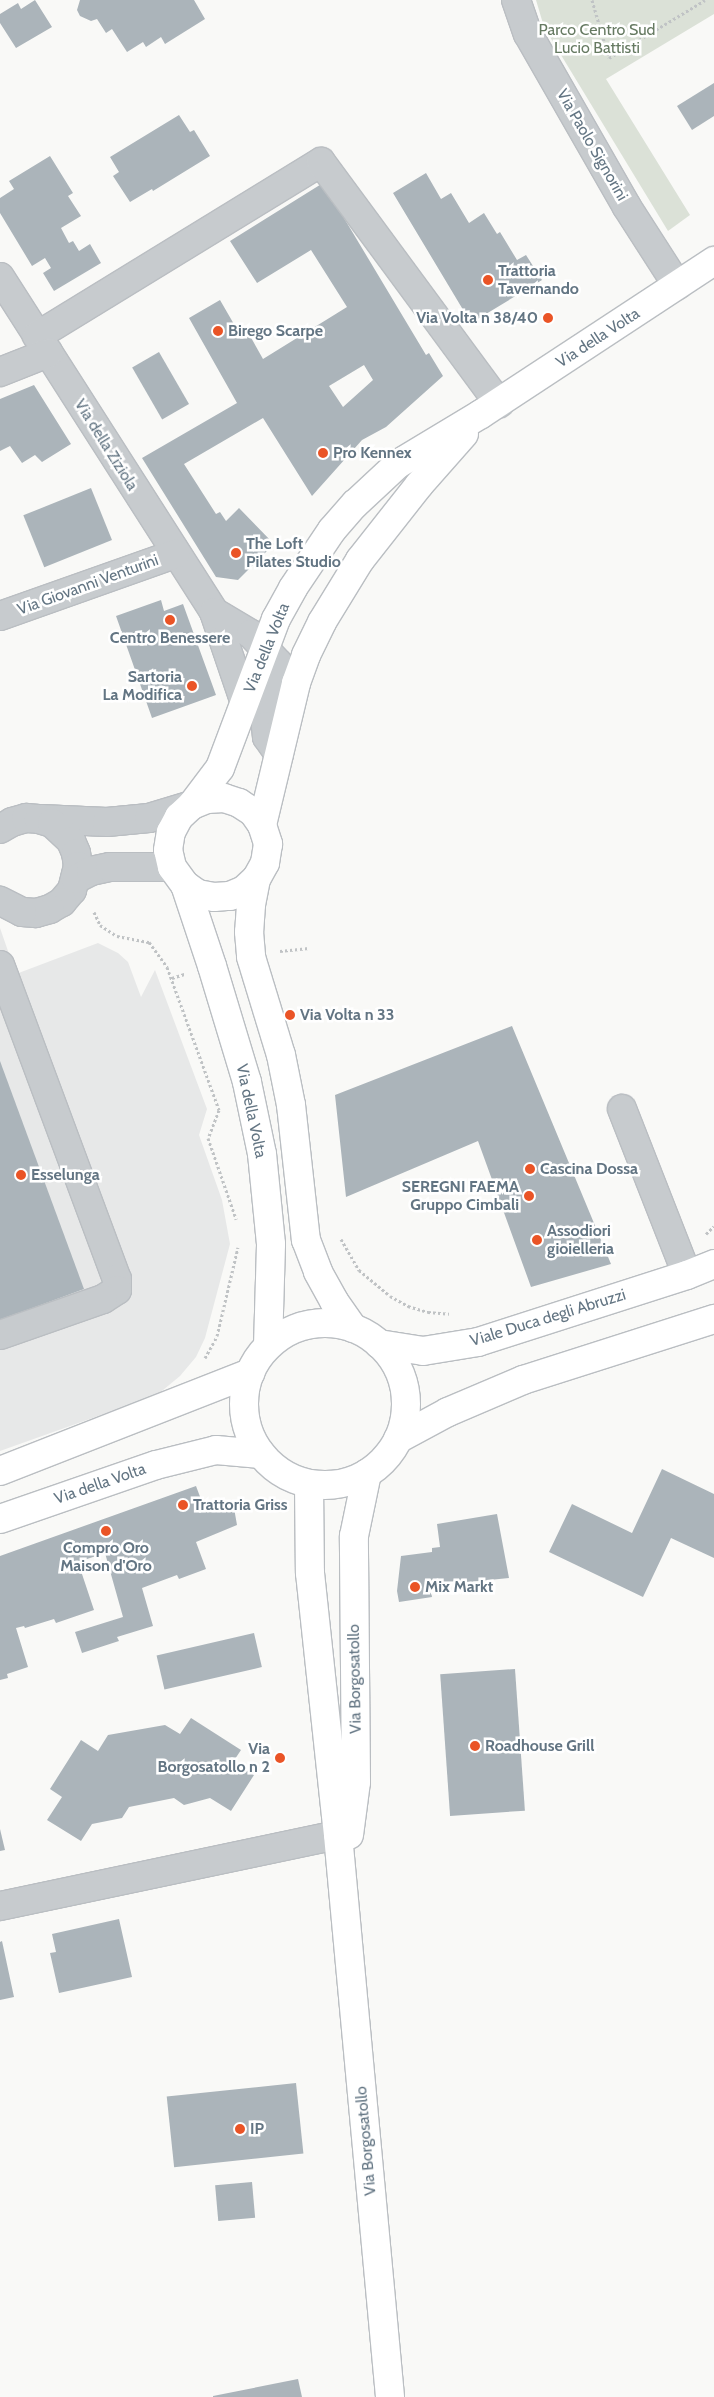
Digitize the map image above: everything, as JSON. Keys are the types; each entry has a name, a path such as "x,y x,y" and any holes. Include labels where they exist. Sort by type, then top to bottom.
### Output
{"main road":[{"name":"Via della Volta","path":"268,1346 271,1244 262,1154 247,1082 179,876 168,850 171,832 179,816 192,805 220,768 276,619 297,581 332,530 355,504 398,464 490,409 714,261"},
{"name":"Via della Volta","path":"353,1328 334,1301 318,1272 306,1240 291,1105 281,1055 251,957 249,932 256,879 265,862 268,844 262,825 296,683 306,655 331,606 360,560 419,484 490,409"},
{"path":"192,805 207,799 224,798 239,803 253,812 262,825"},
{"path":"179,876 198,894 214,897 230,896 244,890 256,879"},
{"name":"Viale Duca degli Abruzzi","path":"379,1344 423,1351 478,1342 687,1276 714,1264"},
{"path":"398,1438 448,1412 523,1380 714,1319"},
{"name":"Via della Volta","path":"318,1324 336,1324 353,1328 379,1344 392,1359 401,1378 406,1398 405,1419 398,1438 380,1464 349,1482 329,1485 309,1484 291,1478 275,1468 261,1454 250,1436 245,1415 244,1394 250,1373 268,1346 283,1335 299,1328 318,1324"},
{"path":"0,1471 250,1373"},
{"name":"Via della Volta","path":"0,1519 156,1465 207,1452 216,1450 261,1454"},
{"name":"Via Borgosatollo","path":"343,1884 356,1782 354,1536 367,1473"},
{"name":"Via Borgosatollo","path":"309,1484 310,1573 343,1884 390,2397"}],"street":[{"name":"Via Paolo Signorini","path":"516,0 528,34 627,207 677,285"},
{"path":"0,372 321,162 490,409"},
{"name":"Via della Ziziola","path":"0,277 175,554 214,612"},
{"name":"Via Giovanni Venturini","path":"0,616 175,554"},
{"path":"214,612 251,634 278,663 281,674 266,726 267,737 279,754"},
{"path":"214,612 245,703"},
{"path":"0,829 12,822 26,818 107,822 149,818 192,805"},
{"path":"0,901 22,912 36,913 50,910 62,902 72,890 78,866 76,852 71,841 52,823 39,819"},
{"path":"76,879 91,871 110,867 179,876"},
{"path":"0,965 117,1279 117,1290 103,1299 0,1335"},
{"path":"622,1109 687,1276"},
{"path":"0,1906 338,1835"}],"path":[{"path":"592,0 609,58 705,0"},
{"path":"93,907 96,919 107,930 124,938 149,942 167,967 220,1110 208,1138 237,1223"},
{"path":"673,1239 699,1239 714,1226"},
{"path":"339,1235 359,1270 390,1296 408,1306 428,1312 454,1314"},
{"path":"200,1364 217,1336 238,1249 238,1241"}],"shaded area":[{"path":"0,928 16,974 98,943 118,953 128,962 141,997 155,970 207,1109 199,1135 222,1200 230,1244 205,1338 196,1357 180,1376 157,1395 0,1451"}],"green space":[{"name":"Parco Centro Sud Lucio Battisti","path":"536,0 714,0 714,14 606,79 690,215 668,231 544,27"}],"building":[{"path":"35,0 52,27 16,48 0,23 0,14 18,3 21,9"},
{"path":"80,0 194,0 205,19 165,44 161,37 146,47 143,42 127,52 112,29 106,33 97,19 91,21 80,16 77,10"},
{"path":"714,83 714,116 692,130 677,106"},
{"path":"179,115 190,132 194,130 210,156 153,191 152,189 130,202 113,176 119,172 110,157"},
{"path":"50,156 73,193 68,196 81,216 61,228 69,243 73,241 79,251 90,244 101,263 54,291 43,273 51,268 45,258 32,266 0,213 0,198 14,189 9,181"},
{"path":"426,173 441,199 451,193 469,223 484,213 497,234 500,232 517,260 526,255 542,280 471,323 393,193"},
{"path":"323,183 426,355 429,353 443,376 386,427 362,440 312,496 263,418 184,464 216,514 220,512 226,521 239,508 274,544 238,580 216,577 142,458 237,403 189,318 220,300 242,338 249,334 263,359 347,307 311,250 257,283 230,241","holes":["364,365 373,380 343,407 329,386"]},
{"path":"159,352 189,404 162,419 132,368"},
{"path":"34,385 71,444 42,462 35,455 22,463 10,446 0,451 0,399"},
{"path":"91,488 112,540 44,567 23,515"},
{"path":"161,600 164,611 183,604 216,695 152,718 116,616"},
{"name":"Cascina Dossa","path":"512,1026 611,1264 531,1287 478,1141 346,1197 335,1095"},
{"name":"Esselunga","path":"0,1061 84,1289 0,1320"},
{"path":"662,1469 714,1494 714,1558 671,1538 643,1597 549,1552 572,1504 632,1533"},
{"path":"196,1486 202,1502 215,1501 234,1508 237,1525 196,1542 206,1569 179,1579 177,1575 142,1588 153,1626 117,1637 119,1641 82,1653 75,1632 123,1617 105,1553 78,1562 94,1610 56,1623 54,1619 25,1628 24,1626 16,1628 28,1667 7,1674 8,1678 0,1680 0,1556"},
{"path":"497,1514 509,1578 430,1586 432,1597 399,1602 397,1591 401,1556 432,1552 432,1548 440,1547 437,1524"},
{"path":"254,1633 262,1667 164,1690 157,1655"},
{"path":"515,1669 525,1811 450,1816 440,1674"},
{"path":"191,1718 241,1750 233,1762 254,1775 231,1811 210,1798 184,1805 174,1798 129,1807 122,1818 92,1824 81,1841 47,1820 62,1797 50,1789 81,1740 98,1751 108,1735 165,1725 180,1734"},
{"path":"0,1829 5,1850 0,1851"},
{"path":"119,1919 132,1977 59,1993 50,1953 56,1952 52,1934"},
{"path":"2,1941 14,1997 0,2000 0,1942"},
{"path":"296,2083 303,2154 174,2167 167,2097"},
{"path":"252,2182 255,2218 218,2221 215,2185"},
{"path":"298,2379 302,2397 213,2397 213,2396"}],"place":[{"name":"Trattoria Tavernando","path":"488,280"},
{"name":"Via Volta n 38/40","path":"548,318"},
{"name":"Birego Scarpe","path":"218,331"},
{"name":"Pro Kennex","path":"323,453"},
{"name":"The Loft Pilates Studio","path":"236,553"},
{"name":"Centro Benessere","path":"170,620"},
{"name":"Sartoria La Modifica","path":"192,686"},
{"name":"Via Volta n 33","path":"290,1015"},
{"name":"Cascina Dossa","path":"530,1169"},
{"name":"Esselunga","path":"21,1175"},
{"name":"SEREGNI FAEMA Gruppo Cimbali","path":"529,1196"},
{"name":"Assodiori gioielleria","path":"537,1240"},
{"name":"Trattoria Griss","path":"183,1505"},
{"name":"Compro Oro Maison d'Oro","path":"106,1531"},
{"name":"Mix Markt","path":"415,1587"},
{"name":"Roadhouse Grill","path":"475,1746"},
{"name":"Via Borgosatollo n 2","path":"280,1758"},
{"name":"IP","path":"240,2129"}]}
